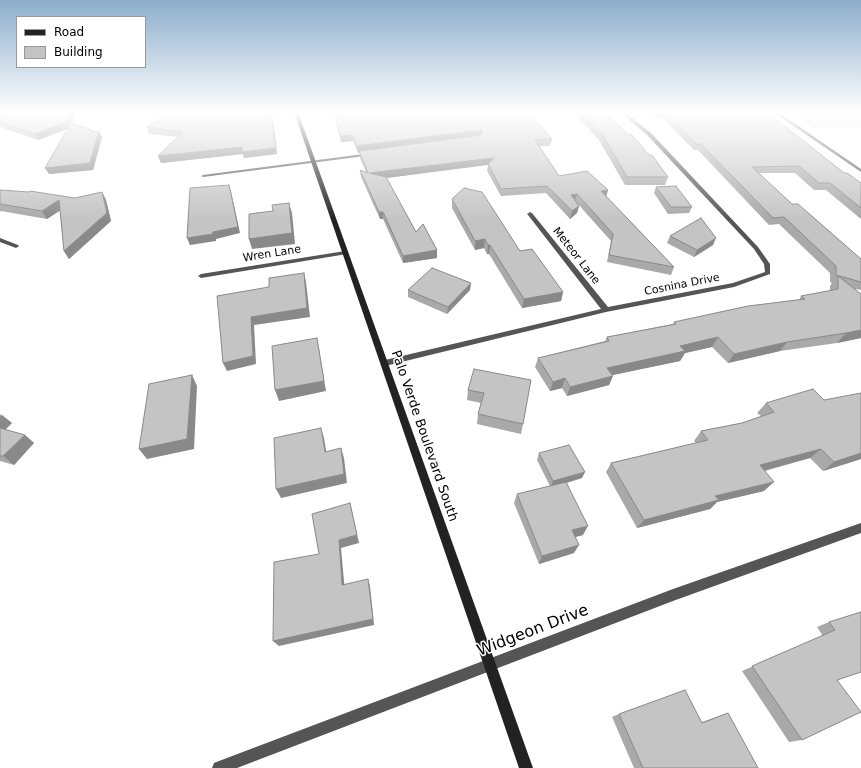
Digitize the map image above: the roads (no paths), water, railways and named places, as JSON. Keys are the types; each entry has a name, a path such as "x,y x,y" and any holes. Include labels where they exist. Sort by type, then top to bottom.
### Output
{"main road":[{"name":"Palo Verde Boulevard South","path":"307,148 385,363 489,666 526,768"}],"street":[{"name":"Cosnina Drive","path":"385,363 606,310 734,285 768,273 767,264 756,248 662,148"},
{"path":"827,148 861,171"},
{"path":"203,176 375,153"},
{"name":"Meteor Lane","path":"530,214 606,310"},
{"path":"0,240 16,246"},
{"name":"Wren Lane","path":"201,276 345,253"},
{"name":"Widgeon Drive","path":"219,768 673,595 861,528"}]}
